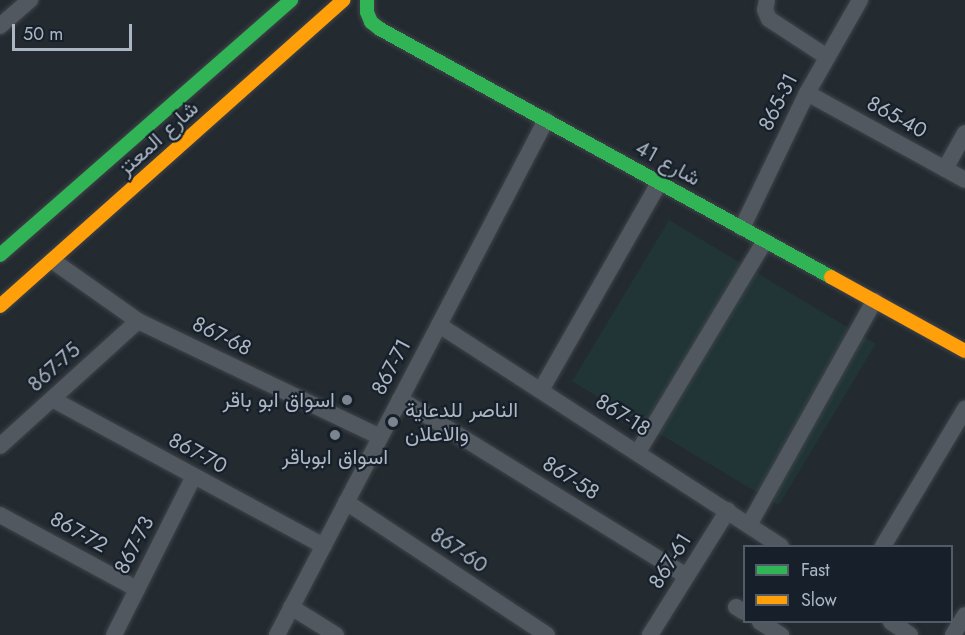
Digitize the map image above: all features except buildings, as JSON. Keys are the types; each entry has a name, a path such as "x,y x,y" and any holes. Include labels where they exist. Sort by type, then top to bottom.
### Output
{"street":[{"path":"0,27 30,0"},
{"name":"شارع المعتز","path":"0,255 291,0"},
{"name":"شارع المعتز","path":"0,306 343,0"},
{"name":"شارع 41","path":"367,0 365,5 371,22 380,29 965,351"},
{"path":"767,0 765,10 769,19 827,57"},
{"name":"865-31","path":"742,228 807,93 860,0"},
{"name":"865-40","path":"807,93 965,180"},
{"name":"867-71","path":"277,635 546,120"},
{"path":"945,169 965,133"},
{"path":"541,390 659,183"},
{"path":"638,452 765,241"},
{"name":"867-68","path":"53,261 138,321 380,437"},
{"path":"749,525 874,301"},
{"name":"867-75","path":"0,446 138,321"},
{"name":"867-18","path":"439,325 779,545"},
{"name":"867-70","path":"52,399 324,546"},
{"name":"867-58","path":"400,399 687,576"},
{"path":"884,545 965,409"},
{"name":"867-73","path":"114,635 194,476"},
{"name":"867-60","path":"346,502 547,635"},
{"name":"867-61","path":"650,635 728,510"},
{"name":"867-72","path":"0,514 137,589"},
{"path":"291,607 336,635"},
{"path":"953,635 965,615"},
{"path":"763,623 781,635"},
{"path":"894,623 910,635"}],"green space":[{"path":"669,220 876,344 779,505 572,381"}],"traffic: fast":[{"path":"0,255 291,0"},
{"path":"367,0 367,12 371,22 380,29 831,277"}],"traffic: slow":[{"path":"0,306 343,0"},
{"path":"831,277 965,351"}],"place":[{"name":"اسواق ابو باقر","path":"347,400"},
{"name":"الناصر للدعاية والاعلان","path":"393,422"},
{"name":"اسواق ابوباقر","path":"335,435"}]}
